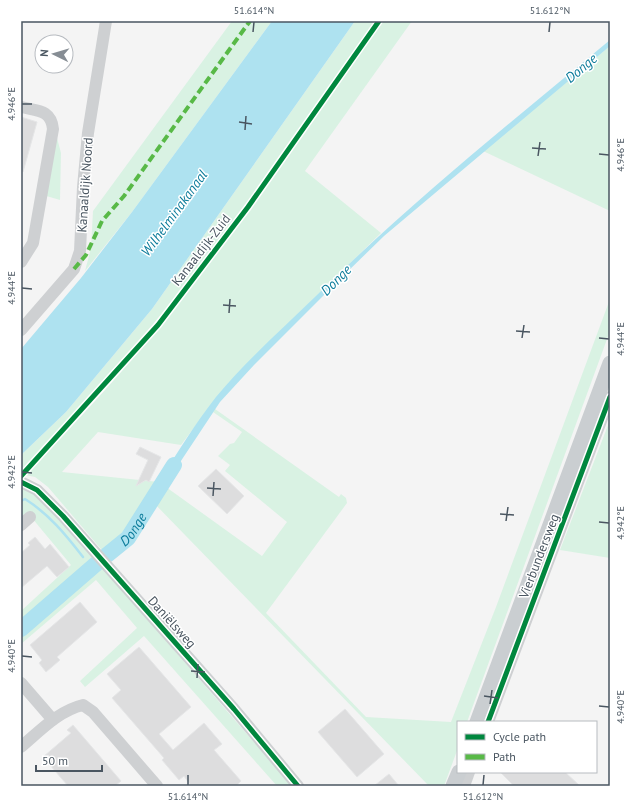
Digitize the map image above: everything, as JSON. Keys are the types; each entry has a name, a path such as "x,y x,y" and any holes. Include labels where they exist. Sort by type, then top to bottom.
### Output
{"main road":[{"name":"Vierbundersweg","path":"477,721 538,573 581,460 610,363"},
{"path":"453,786 459,773"}],"street":[{"name":"Kanaaldijk Noord","path":"21,330 74,269 80,251 83,187 88,141 106,21"},
{"path":"21,107 48,115 52,120 53,129 33,242 21,262"},
{"name":"Vierbundersweg","path":"581,460 610,397"},
{"name":"Daniëlsweg","path":"21,482 37,490 63,516 234,709 298,786"},
{"name":"Vierbundersweg","path":"488,721 538,573"},
{"path":"21,683 52,720"},
{"path":"21,747 52,720 71,708 83,705 93,712 158,786"},
{"path":"464,786 469,773"}],"green space":[{"path":"232,21 272,21 132,212 85,271 91,248 93,211"},
{"path":"355,21 376,21 249,200 181,291 109,376 21,471 21,455 66,412 152,309"},
{"path":"383,21 412,21 305,171 381,233 249,362 217,397 181,445 98,432 62,472 159,482 262,556 287,522 225,471 230,465 218,456 230,444 234,443 242,432 213,412 215,409 339,497 341,494 346,498 347,503 266,613 366,717 451,722 496,607 610,299 610,331 467,721 457,721 457,751 444,786 429,786 151,500 124,541 107,556 48,487 35,477 25,475 67,432 147,342 211,261 310,125"},
{"path":"610,46 610,211 483,151"},
{"path":"57,138 61,153 60,200 43,195"},
{"path":"610,420 610,558 560,550"},
{"path":"21,484 37,492 292,786 277,786 144,636 85,687 80,681 137,628 96,580 21,644 21,611 71,565 27,512 21,517"}],"water":[{"name":"Wilhelminakanaal","path":"272,21 355,21 152,309 66,412 21,455 21,349 81,278 132,212"},
{"path":"610,40 610,46 384,236 342,277 254,365 220,402 165,485 159,482 193,428 216,397 265,345 352,261 424,196"}],"building":[{"path":"21,117 37,122 23,172 21,171"},
{"path":"140,447 161,457 149,482 146,480 136,486 148,460 136,454"},
{"path":"216,469 244,496 227,514 198,486"},
{"path":"35,537 45,549 50,544 69,567 57,577 47,566 21,588 21,553 30,545 28,543"},
{"path":"80,602 97,622 57,657 60,660 46,672 39,663 42,660 30,645"},
{"path":"139,647 191,707 159,734 173,750 204,723 222,744 214,750 241,781 236,786 191,786 184,776 179,780 162,760 164,758 112,698 121,690 107,674"},
{"path":"345,709 384,754 357,777 318,732"},
{"path":"73,725 121,781 115,786 68,786 43,757 71,733 67,730"},
{"path":"501,773 566,773 580,786 514,786"},
{"path":"389,774 399,786 374,786"}],"waterway":[{"name":"Donge","path":"107,555 128,538 174,465"},
{"path":"21,501 25,499 42,511 64,533 83,557"},
{"name":"Donge","path":"21,629 96,564"}],"marked path":[{"path":"74,269 86,255 102,221 124,196 250,21"}],"cycle path":[{"name":"Kanaaldijk-Zuid","path":"21,476 158,325 248,207 379,21"},
{"path":"488,721 610,397"},
{"path":"21,482 37,490 63,516 234,709 298,786"}]}
